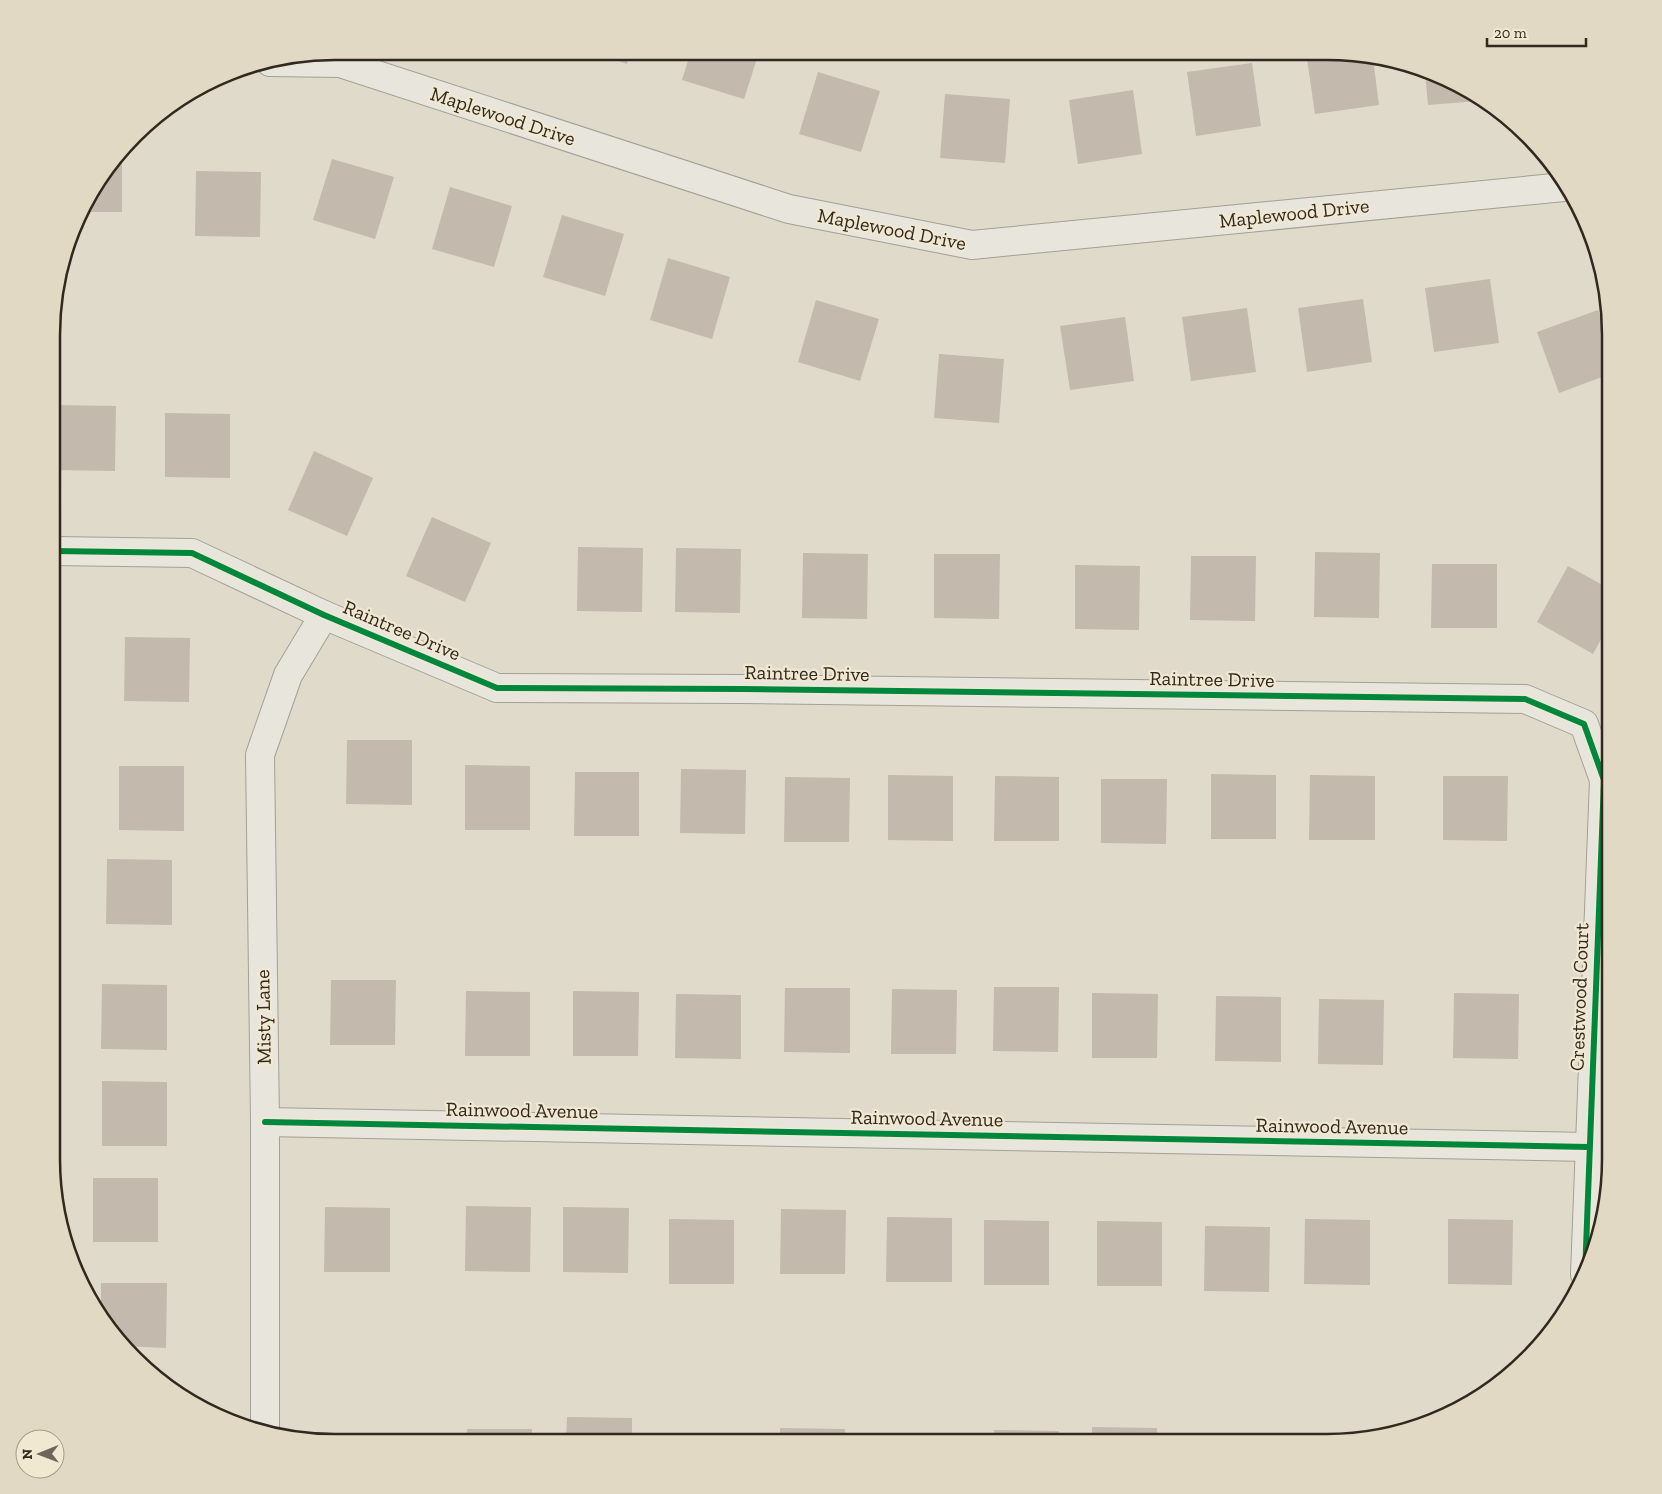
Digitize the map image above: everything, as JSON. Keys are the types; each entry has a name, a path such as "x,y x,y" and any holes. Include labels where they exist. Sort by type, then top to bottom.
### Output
{"street":[{"name":"Maplewood Drive","path":"349,60 789,209 972,244 1559,187"},
{"name":"Raintree Drive","path":"60,551 192,553 324,615 497,688 742,689 1525,699 1584,724"},
{"name":"Misty Lane","path":"266,1425 265,1122 260,755 288,675 324,615"},
{"name":"Crestwood Court","path":"1584,724 1602,774"},
{"name":"Crestwood Court","path":"1587,1249 1602,829"},
{"name":"Rainwood Avenue","path":"265,1122 1589,1147"}],"building":[{"path":"615,60 628,60 627,64"},
{"path":"688,60 756,60 744,99 682,80"},
{"path":"1307,60 1374,64 1379,105 1315,114"},
{"path":"1252,63 1261,126 1196,136 1187,72"},
{"path":"818,72 880,91 861,152 799,134"},
{"path":"1426,79 1449,88 1473,102 1428,105"},
{"path":"1133,90 1142,154 1078,164 1069,100"},
{"path":"945,94 1010,99 1005,163 940,158"},
{"path":"332,159 394,177 375,239 313,220"},
{"path":"122,162 122,212 89,212 106,182"},
{"path":"196,171 261,172 260,237 195,236"},
{"path":"450,187 512,206 494,267 432,249"},
{"path":"562,215 624,234 605,296 543,277"},
{"path":"668,258 730,277 712,339 650,320"},
{"path":"1490,279 1499,343 1434,352 1425,288"},
{"path":"1363,299 1372,362 1307,372 1298,308"},
{"path":"816,300 879,319 860,381 798,362"},
{"path":"1247,308 1256,372 1191,381 1182,317"},
{"path":"1598,310 1601,318 1602,377 1559,393 1537,332"},
{"path":"1125,317 1134,381 1070,390 1060,326"},
{"path":"939,354 1004,359 999,423 934,418"},
{"path":"60,405 116,406 115,471 60,470"},
{"path":"165,413 230,414 230,478 165,477"},
{"path":"314,451 373,478 347,536 288,510"},
{"path":"432,517 491,543 465,602 406,576"},
{"path":"578,547 643,548 642,612 577,611"},
{"path":"676,548 741,549 740,613 675,612"},
{"path":"1315,552 1380,553 1379,618 1314,617"},
{"path":"803,553 868,554 867,619 802,618"},
{"path":"934,554 1000,554 999,619 934,618"},
{"path":"1191,556 1256,556 1255,621 1190,620"},
{"path":"1432,564 1497,564 1497,628 1431,628"},
{"path":"1075,565 1140,566 1139,630 1075,629"},
{"path":"1568,566 1602,585 1602,638 1593,654 1537,622"},
{"path":"125,637 190,638 189,702 124,701"},
{"path":"347,740 412,740 412,805 346,804"},
{"path":"465,765 530,766 530,830 465,830"},
{"path":"119,766 184,766 184,831 119,830"},
{"path":"681,769 746,770 745,834 680,833"},
{"path":"575,772 639,772 639,836 574,836"},
{"path":"1211,774 1276,775 1276,839 1211,839"},
{"path":"888,775 953,776 953,841 888,840"},
{"path":"1310,775 1375,776 1375,840 1309,840"},
{"path":"995,776 1059,777 1059,841 994,841"},
{"path":"1443,776 1508,776 1507,841 1443,840"},
{"path":"785,777 850,778 849,842 784,842"},
{"path":"1101,779 1167,779 1166,844 1101,843"},
{"path":"107,859 172,860 172,925 106,924"},
{"path":"331,980 396,980 395,1045 330,1045"},
{"path":"102,984 167,985 167,1050 101,1049"},
{"path":"994,987 1059,987 1058,1052 993,1051"},
{"path":"785,988 850,988 850,1053 784,1052"},
{"path":"892,989 957,990 956,1054 891,1054"},
{"path":"466,991 530,992 530,1056 465,1056"},
{"path":"573,991 639,992 638,1056 573,1056"},
{"path":"1092,993 1158,994 1157,1058 1092,1058"},
{"path":"1454,993 1519,994 1518,1059 1453,1058"},
{"path":"676,994 741,995 741,1059 675,1058"},
{"path":"1216,996 1281,997 1281,1062 1215,1061"},
{"path":"1319,999 1384,1000 1383,1065 1318,1064"},
{"path":"102,1081 167,1082 167,1146 102,1146"},
{"path":"93,1178 158,1178 158,1242 93,1242"},
{"path":"466,1206 531,1207 530,1272 465,1271"},
{"path":"325,1207 390,1208 390,1272 324,1272"},
{"path":"563,1207 629,1208 628,1273 563,1272"},
{"path":"781,1209 846,1210 845,1274 780,1274"},
{"path":"887,1217 952,1218 952,1282 886,1282"},
{"path":"669,1219 734,1220 734,1284 669,1284"},
{"path":"1305,1219 1370,1220 1370,1285 1304,1284"},
{"path":"1448,1219 1513,1220 1512,1285 1448,1284"},
{"path":"984,1220 1049,1221 1049,1285 984,1285"},
{"path":"1097,1221 1162,1222 1162,1286 1097,1286"},
{"path":"1205,1226 1270,1227 1269,1292 1204,1291"},
{"path":"101,1283 167,1283 166,1348 134,1347 101,1304"},
{"path":"567,1417 632,1418 632,1434 566,1434"},
{"path":"1092,1427 1157,1428 1157,1434 1092,1434"},
{"path":"780,1428 845,1429 845,1434 780,1434"},
{"path":"467,1429 532,1429 532,1434 467,1434"},
{"path":"994,1430 1059,1431 1059,1434 994,1434"},
{"path":"325,1433 390,1434 335,1434"}],"cycle path":[{"path":"60,551 192,553 324,615 497,688 742,689 1525,699 1584,724 1602,774"},
{"path":"1586,1251 1602,832"},
{"path":"265,1122 1589,1147"}]}
